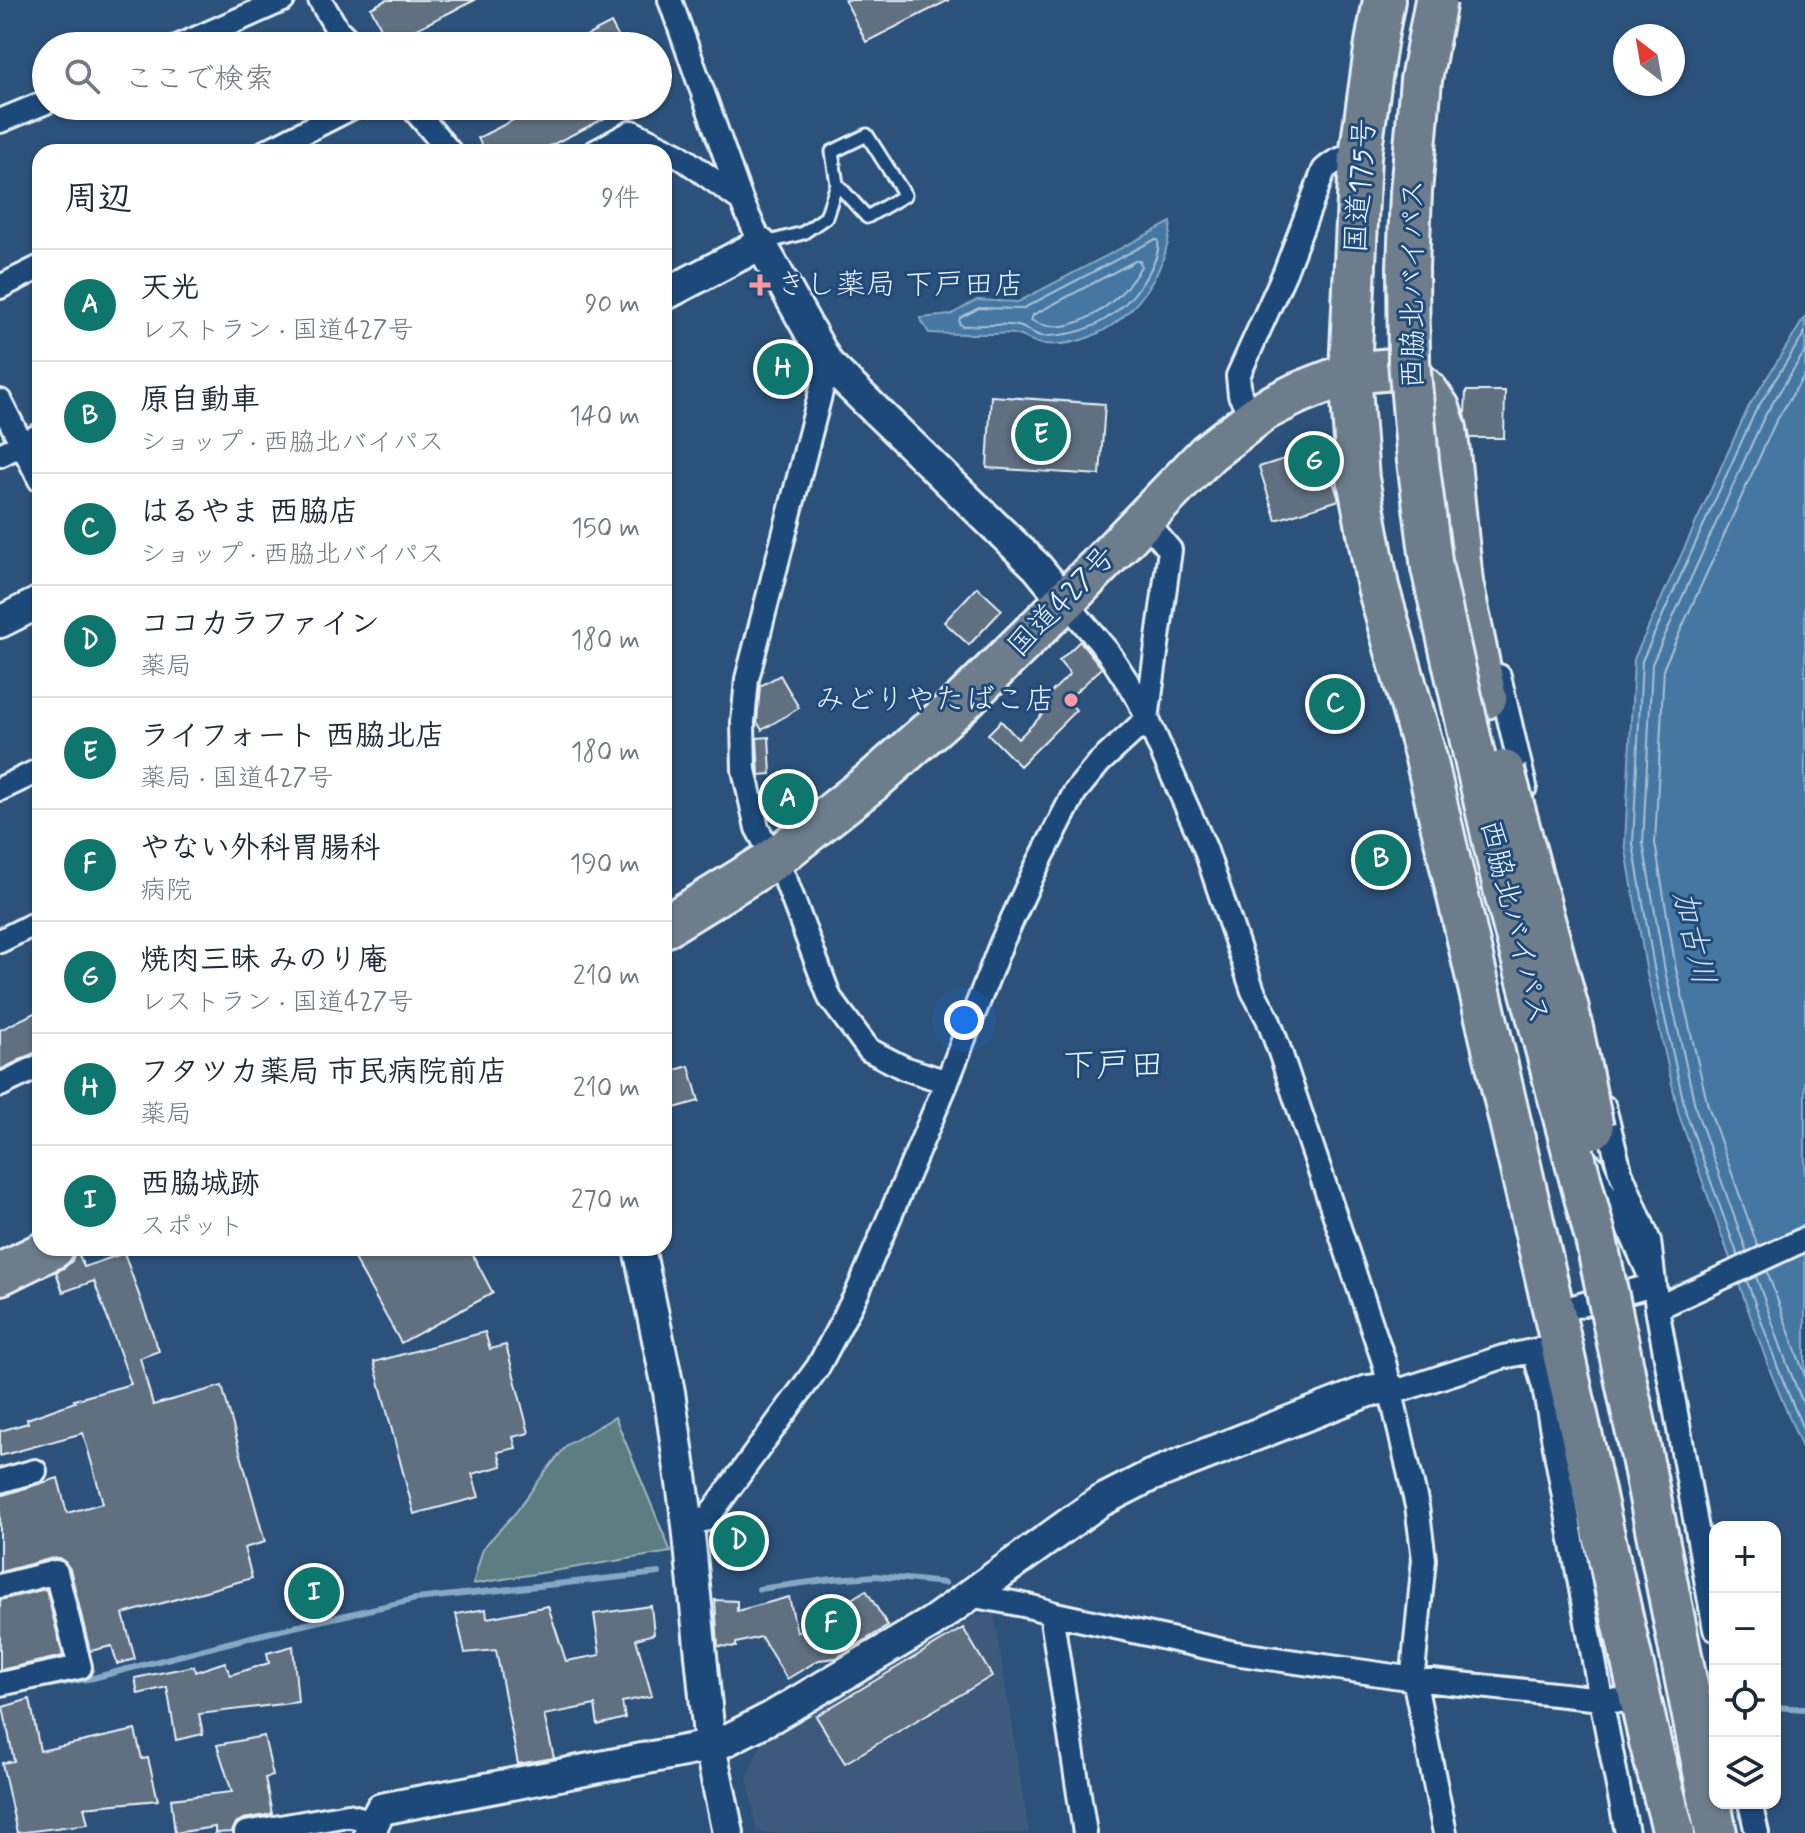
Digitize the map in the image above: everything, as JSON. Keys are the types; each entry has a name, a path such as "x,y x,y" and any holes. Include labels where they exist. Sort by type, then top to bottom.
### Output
{"highway":[{"name":"国道175号","path":"1384,0 1360,156 1350,373 1358,479 1375,573 1426,758 1549,1336 1674,1833"},
{"name":"西脇北バイパス","path":"1436,0 1421,80 1408,268 1409,361 1432,568 1506,897 1652,1464 1716,1833"},
{"name":"国道427号","path":"672,922 774,859 874,780 951,712 1065,601 1208,453 1253,418 1296,394 1350,373 1393,369 1413,378 1439,408 1446,429 1462,582 1511,800 1568,1009 1652,1464"},
{"path":"0,1274 37,1256"},
{"path":"1652,1464 1710,1737"},
{"path":"1722,1809 1725,1833"}],"street":[{"path":"211,32 283,0"},
{"path":"320,0 340,32"},
{"path":"670,0 741,200 761,244 828,364 1037,567 1108,652 1139,700 1205,848 1253,991 1276,1041 1376,1337 1390,1388 1417,1506 1424,1559 1413,1672 1445,1833"},
{"path":"0,121 32,108"},
{"path":"281,144 328,120"},
{"path":"423,120 443,144"},
{"path":"610,144 632,132 657,144"},
{"path":"672,152 741,200"},
{"path":"1253,418 1240,395 1238,376 1285,272 1324,170 1333,161 1360,156"},
{"path":"672,291 761,244"},
{"path":"0,287 32,271"},
{"path":"828,364 747,679 743,722 744,770 757,828 786,881 830,998 869,1050 904,1068 947,1082"},
{"path":"0,401 31,439 0,455"},
{"path":"688,1525 707,1519 818,1367 858,1291 947,1082 1001,944 1034,872 1075,792 1099,763 1147,719 1170,550 1143,518"},
{"path":"1456,528 1452,628 1471,720 1593,1168 1601,1187 1631,1233 1655,1297"},
{"path":"0,622 32,606"},
{"path":"1490,638 1620,1171 1649,1241 1655,1297 1709,1596"},
{"path":"0,789 32,774"},
{"path":"0,941 32,925"},
{"path":"0,1085 32,1070"},
{"path":"246,1833 348,1815 372,1827 381,1809 723,1742 772,1717 931,1623 1099,1502 1150,1476 1368,1391 1390,1388 1398,1391 1503,1357 1549,1336 1655,1297 1678,1297 1805,1239"},
{"path":"641,1256 669,1392 688,1525 710,1746 728,1833"},
{"path":"1549,1336 1544,1387 1612,1700 1627,1833"},
{"path":"0,1481 35,1471"},
{"path":"0,1586 56,1572 80,1667 0,1684"},
{"path":"970,1595 1036,1607 1051,1613 1234,1653 1413,1672 1612,1700"},
{"path":"1051,1613 1085,1833"},
{"path":"1751,1809 1757,1833"}],"lane":[{"path":"761,244 803,233 826,217 837,184 832,152 867,135 905,195 867,217 837,184"}],"shaded area":[{"path":"994,1614 1029,1833 757,1833 747,1776 762,1743 976,1616"}],"green space":[{"path":"615,1417 671,1552 473,1584 483,1548 516,1512 567,1445"}],"water":[{"path":"1171,222 1159,269 1147,290 1112,325 1091,336 1068,343 1043,344 1011,334 929,333 920,318 950,315 977,300 1018,302"},
{"name":"加古川","path":"1805,317 1805,1455 1770,1371 1679,1115 1647,974 1625,844 1634,659 1748,408"}],"building":[{"path":"386,0 475,0 410,32 383,32 371,8"},
{"path":"845,0 949,0 866,42"},
{"path":"611,23 616,32 594,32"},
{"path":"513,120 601,120 554,144 481,144 478,138"},
{"path":"1466,391 1505,391 1504,438 1470,438 1465,414"},
{"path":"991,396 1105,404 1100,475 987,468"},
{"path":"1322,447 1339,500 1276,520 1259,467"},
{"path":"977,587 1002,610 969,645 944,622"},
{"path":"1080,641 1102,668 1067,700 1076,710 1020,766 988,734 1001,721 1018,739 1042,715 1035,708 1070,674 1059,661"},
{"path":"780,675 799,708 762,730 757,722 760,686"},
{"path":"769,737 771,774 759,775 757,738"},
{"path":"32,1014 32,1054 0,1070 0,1030"},
{"path":"689,1066 699,1101 672,1109 672,1071"},
{"path":"73,1256 79,1256 84,1267 115,1256 125,1256 159,1351 140,1358 153,1405 222,1386 265,1542 244,1548 252,1578 123,1614 135,1659 117,1664 112,1646 90,1651 70,1569 65,1562 53,1558 0,1572 0,1496 58,1478 67,1513 103,1503 83,1433 0,1456 0,1431 28,1423 27,1419 74,1400 131,1384 94,1281 63,1292 56,1272 72,1261"},
{"path":"352,1256 473,1256 493,1293 401,1343"},
{"path":"485,1332 490,1349 506,1345 529,1433 513,1437 516,1448 498,1452 502,1466 472,1474 479,1497 414,1514 374,1362"},
{"path":"46,1589 63,1656 0,1670 0,1600"},
{"path":"866,1590 888,1626 836,1658 819,1660 787,1679 761,1637 736,1643 736,1647 718,1646 715,1600 737,1601 737,1611 789,1597 797,1632"},
{"path":"548,1606 566,1661 600,1655 594,1614 651,1606 654,1634 636,1639 652,1696 622,1702 625,1718 598,1725 595,1705 544,1715 554,1758 518,1764 496,1650 465,1653 456,1614 486,1609 487,1618"},
{"path":"963,1628 992,1676 845,1763 816,1716"},
{"path":"293,1646 298,1702 199,1714 203,1734 176,1740 167,1687 138,1694 135,1678 194,1666 195,1672 225,1662 230,1675 269,1663 267,1653"},
{"path":"30,1699 40,1751 135,1730 142,1759 148,1758 158,1800 84,1807 88,1824 17,1833 2,1763 14,1761 3,1707"},
{"path":"264,1736 273,1776 265,1778 272,1814 243,1819 236,1823 232,1832 215,1833 215,1827 175,1833 171,1799 232,1792 217,1745"}],"waterway":[{"path":"31,1688 93,1678 416,1599 659,1573"},
{"path":"759,1589 876,1576 945,1583"},
{"path":"1781,1707 1805,1709"}],"tunnel":[{"path":"1633,1702 1709,1708"}],"place":[{"name":"きし薬局 下戸田店","path":"760,285"},
{"name":"フタツカ薬局 市民病院前店","path":"783,369"},
{"name":"ライフォート 西脇北店","path":"1041,435"},
{"name":"焼肉三昧 みのり庵","path":"1314,461"},
{"name":"みどりやたばこ店","path":"1071,700"},
{"name":"はるやま 西脇店","path":"1335,704"},
{"name":"天光","path":"788,799"},
{"name":"原自動車","path":"1381,860"},
{"name":"ココカラファイン","path":"739,1541"},
{"name":"西脇城跡","path":"314,1593"},
{"name":"やない外科胃腸科","path":"831,1624"}],"district":[{"name":"下戸田","path":"1113,1066"}]}
